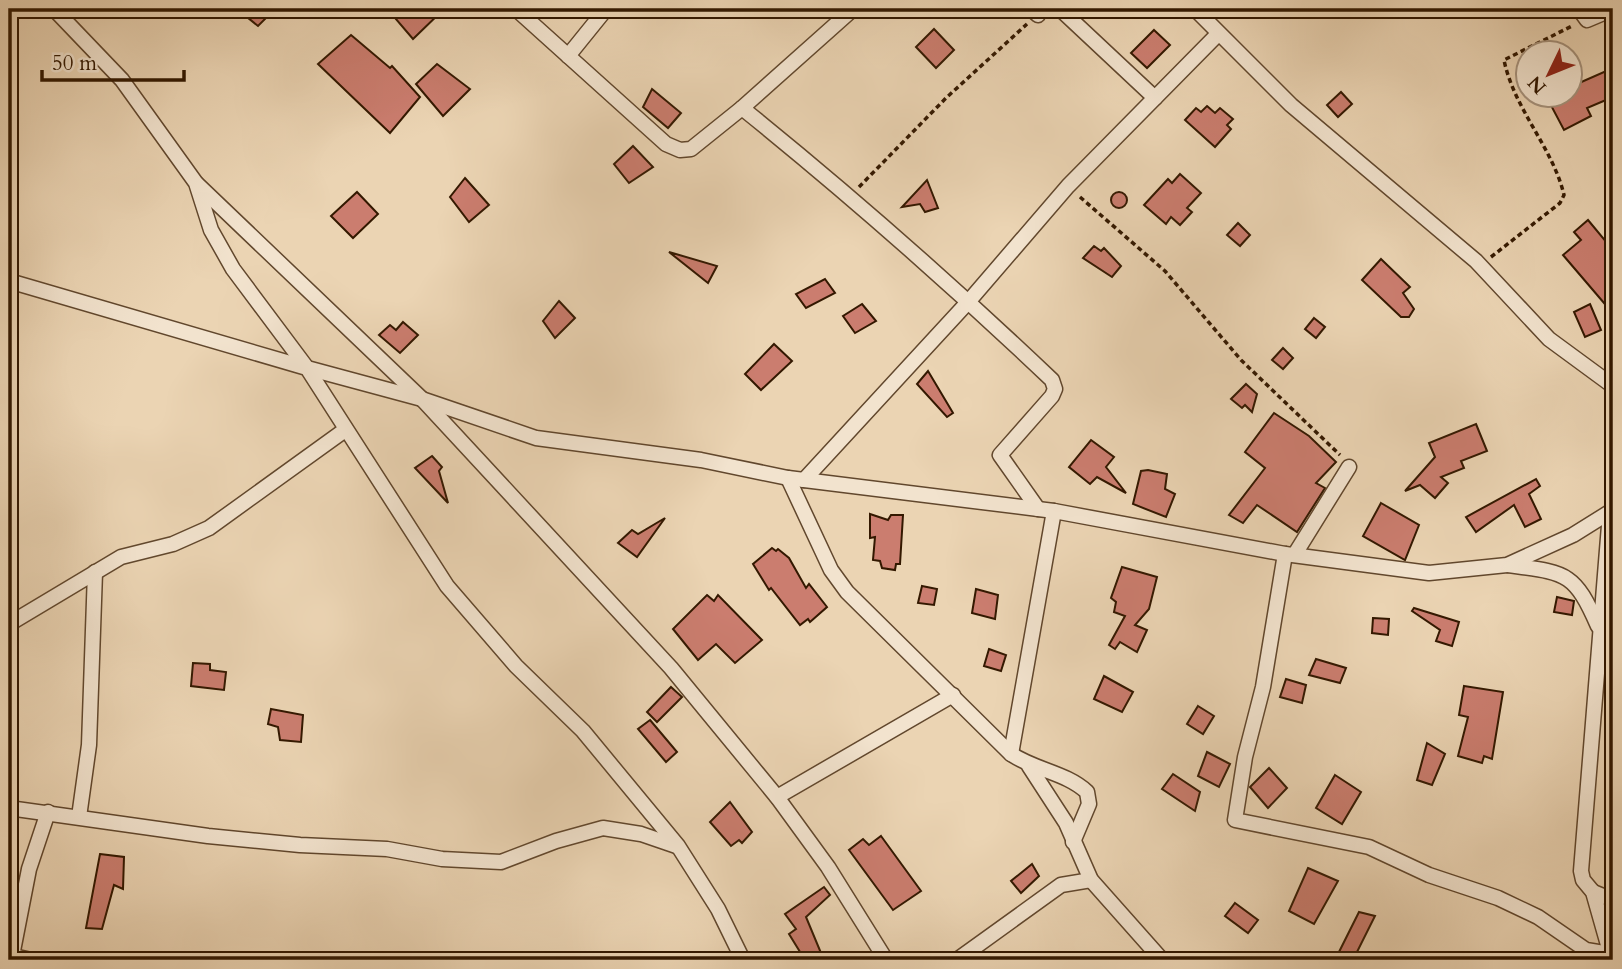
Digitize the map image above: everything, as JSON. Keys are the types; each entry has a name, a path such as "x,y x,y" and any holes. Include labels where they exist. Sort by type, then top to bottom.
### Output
{"street":[{"path":"54,9 122,80 196,183 422,400 671,667 777,797 828,867 886,960"},
{"path":"516,9 666,144 680,150 691,149 742,108 853,9"},
{"path":"568,56 606,9"},
{"path":"1060,9 1155,99"},
{"path":"1195,9 1291,105 1416,207 1480,265 1549,339 1613,386"},
{"path":"1583,14 1613,9"},
{"path":"804,480 969,301 1068,186 1218,34"},
{"path":"742,108 850,195 969,301 1052,380 1055,389 1000,455 1038,509"},
{"path":"196,183 211,230 233,269 307,368 447,586 516,666 583,732 678,846 718,909 743,960"},
{"path":"9,281 422,400 536,438 701,460 788,478 1054,511 1290,554 1429,573 1507,565 1553,572 1569,578 1581,588 1600,630"},
{"path":"9,624 121,557 173,544 209,528 345,430"},
{"path":"1349,467 1290,554 1263,687 1245,757 1235,820 1368,847 1429,875 1498,898 1538,917 1586,950 1611,957"},
{"path":"788,478 837,580 1011,754 1029,766 1073,781 1087,792 1089,804 1073,842"},
{"path":"1011,754 1054,511"},
{"path":"1507,565 1612,512"},
{"path":"1611,957 1593,892 1583,880 1581,871 1612,512"},
{"path":"79,817 89,745 95,572"},
{"path":"777,797 953,695"},
{"path":"1029,766 1066,823 1091,880 1162,960"},
{"path":"9,808 208,836 300,845 387,849 442,859 501,862 603,828 641,834 678,846"},
{"path":"31,960 10,956 29,869 48,812"},
{"path":"957,960 1061,885 1091,880"},
{"path":"1593,892 1613,900"}],"path":[{"path":"850,195 1034,12"},
{"path":"1480,265 1560,203 1564,195 1560,180 1530,123 1504,60 1583,14"},
{"path":"1068,186 1157,263 1241,360 1314,428 1349,467"}],"building":[{"path":"237,9 275,9 258,26"},
{"path":"407,9 444,9 413,39 395,18"},
{"path":"934,29 954,50 936,68 916,47"},
{"path":"1154,30 1170,45 1147,68 1131,53"},
{"path":"351,35 390,68 392,66 420,97 390,133 318,64"},
{"path":"437,64 470,89 443,116 416,84"},
{"path":"1613,68 1613,97 1587,108 1591,116 1564,130 1552,108 1584,108 1584,81"},
{"path":"652,89 681,113 668,128 643,107"},
{"path":"1341,92 1352,104 1338,117 1327,105"},
{"path":"1207,106 1215,113 1220,108 1233,119 1227,125 1231,129 1215,147 1185,120 1196,108 1201,112"},
{"path":"633,146 653,167 629,183 614,164"},
{"path":"1180,174 1201,193 1187,208 1192,212 1180,225 1171,217 1166,224 1144,205 1168,179 1172,183"},
{"path":"465,178 489,205 469,222 450,197"},
{"path":"927,180 938,208 925,212 920,204 902,207"},
{"path":"357,192 378,214 353,238 331,216"},
{"path":"1116,192 1122,192 1127,200 1125,206 1116,208 1111,203 1111,197"},
{"path":"1588,220 1613,250 1613,295 1604,303 1563,255 1581,240 1574,232"},
{"path":"1238,223 1250,235 1240,246 1227,235"},
{"path":"1094,246 1101,251 1104,248 1121,266 1112,277 1083,258"},
{"path":"669,252 717,266 708,283"},
{"path":"1381,259 1410,287 1403,293 1414,309 1409,317 1401,317 1362,280"},
{"path":"825,279 835,293 806,308 796,294"},
{"path":"559,301 575,318 555,338 543,321"},
{"path":"862,304 876,321 855,333 843,316"},
{"path":"1590,304 1601,330 1585,337 1574,312"},
{"path":"1314,318 1325,327 1316,338 1305,329"},
{"path":"403,322 418,335 400,353 379,335 390,325 396,330"},
{"path":"774,344 792,361 761,390 745,374"},
{"path":"1283,348 1293,358 1283,369 1272,360"},
{"path":"928,371 953,413 947,417 917,384"},
{"path":"1246,384 1257,394 1252,412 1245,405 1242,408 1231,399"},
{"path":"1274,413 1309,436 1336,462 1316,483 1325,488 1297,532 1257,505 1243,523 1229,515 1265,468 1245,452"},
{"path":"1476,424 1487,451 1461,461 1464,468 1441,477 1448,483 1435,498 1420,485 1405,491 1435,457 1429,443"},
{"path":"1091,440 1114,457 1106,467 1126,493 1097,477 1090,484 1069,467"},
{"path":"432,456 442,467 439,471 448,503 415,468"},
{"path":"1141,471 1167,474 1165,489 1175,494 1166,517 1133,504"},
{"path":"1536,479 1540,486 1529,494 1541,519 1525,527 1514,505 1476,532 1466,517"},
{"path":"1381,503 1419,525 1405,560 1363,536"},
{"path":"870,514 888,520 891,515 903,515 900,564 896,564 895,570 882,568 880,561 873,560 875,537 870,538"},
{"path":"665,518 637,557 618,543 632,530 638,534"},
{"path":"772,548 776,551 778,549 789,558 806,588 809,584 827,607 810,622 808,619 800,625 771,588 769,590 753,564"},
{"path":"1122,567 1157,577 1149,609 1135,625 1147,630 1137,652 1120,642 1115,649 1109,645 1125,616 1114,612 1116,602 1111,598"},
{"path":"922,586 937,589 934,605 918,603"},
{"path":"976,589 998,595 995,619 972,613"},
{"path":"707,595 714,601 718,595 762,640 735,663 716,644 698,660 673,629"},
{"path":"1557,597 1574,601 1572,615 1554,612"},
{"path":"1414,608 1459,622 1452,646 1436,641 1440,630 1412,611"},
{"path":"1373,618 1389,619 1388,635 1372,633"},
{"path":"989,649 1006,655 1001,671 984,666"},
{"path":"1316,659 1346,668 1340,683 1309,675"},
{"path":"193,663 210,664 210,670 226,672 224,690 191,686"},
{"path":"1104,676 1133,692 1122,712 1094,699"},
{"path":"1286,679 1306,685 1302,703 1280,697"},
{"path":"1464,686 1503,692 1492,759 1484,756 1482,763 1458,756 1468,717 1459,715"},
{"path":"671,687 682,697 657,722 647,712"},
{"path":"1198,706 1214,716 1203,734 1187,724"},
{"path":"271,709 303,715 301,742 280,740 278,727 268,724"},
{"path":"650,720 677,752 666,762 638,729"},
{"path":"1427,743 1445,754 1432,785 1417,780"},
{"path":"1207,752 1230,764 1219,787 1198,776"},
{"path":"1269,768 1287,788 1268,808 1250,787"},
{"path":"1173,774 1200,792 1195,811 1162,789"},
{"path":"1335,775 1361,792 1342,824 1316,808"},
{"path":"730,802 752,832 742,843 739,840 731,846 710,822"},
{"path":"881,836 921,891 893,910 849,850 863,839 869,845"},
{"path":"100,854 124,857 123,889 114,885 102,929 86,928"},
{"path":"1032,864 1039,876 1021,893 1011,881"},
{"path":"1308,868 1338,881 1314,924 1289,911"},
{"path":"824,887 830,895 806,917 821,953 805,960 789,934 796,929 785,914"},
{"path":"1235,903 1258,920 1248,933 1225,916"},
{"path":"1359,912 1375,916 1353,960 1339,960 1342,954 1339,952"}]}
